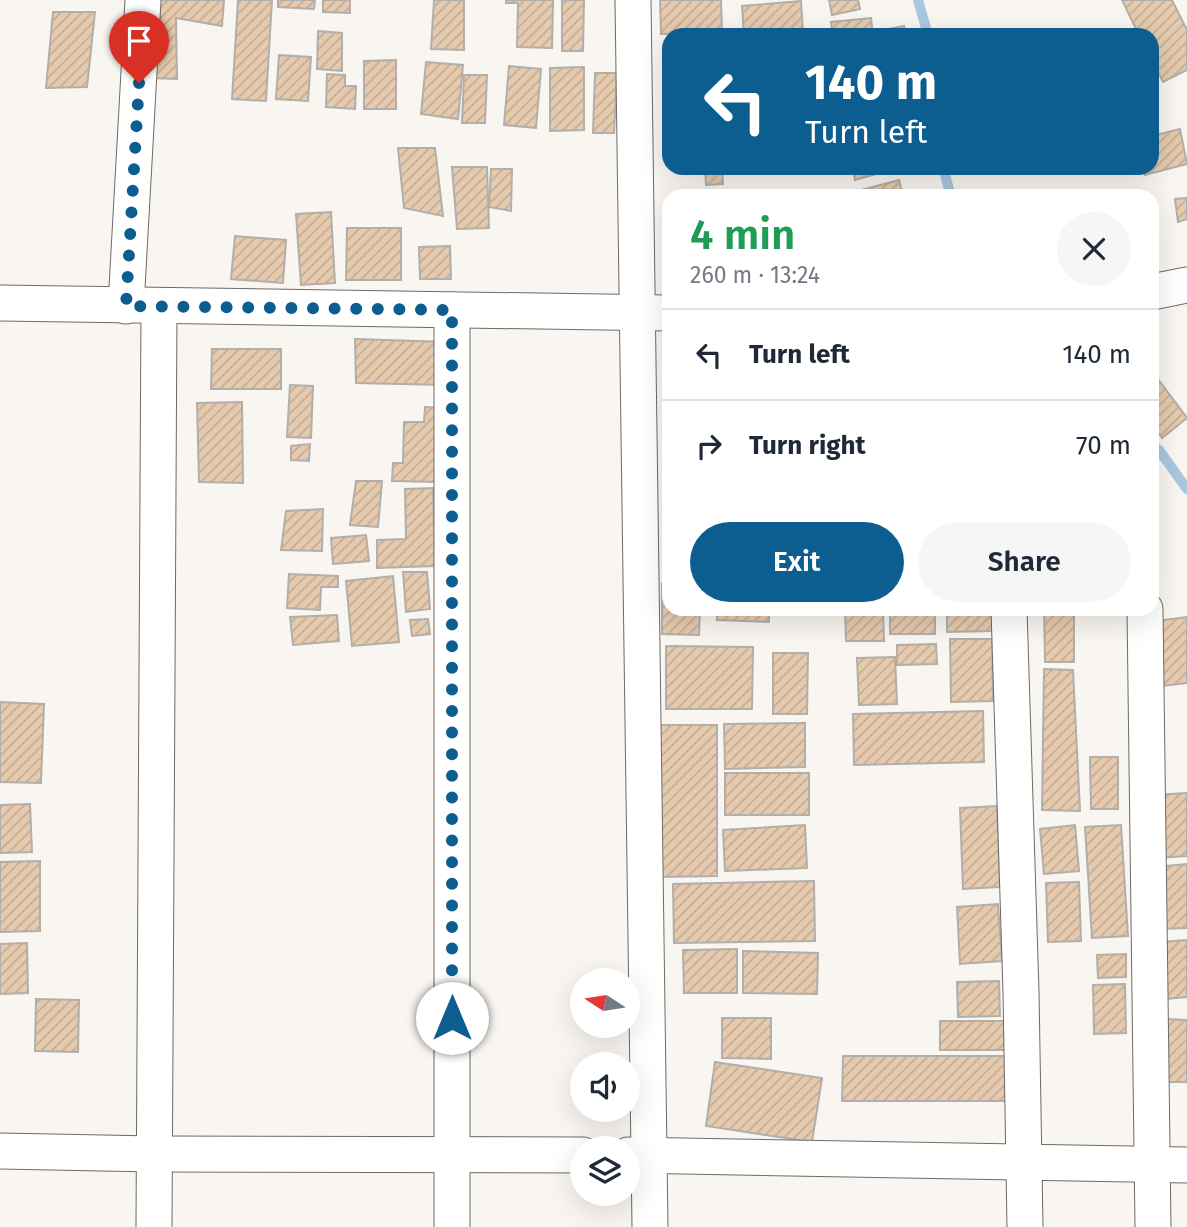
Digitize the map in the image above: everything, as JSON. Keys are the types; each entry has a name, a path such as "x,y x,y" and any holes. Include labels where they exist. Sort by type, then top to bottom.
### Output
{"street":[{"path":"144,0 143,306 153,1227"},
{"path":"633,0 652,313 639,1136"},
{"path":"1159,291 1187,285"},
{"path":"0,303 652,313"},
{"path":"452,310 452,1227"},
{"path":"1009,616 1025,1227"},
{"path":"1145,616 1170,1165 1153,1227"},
{"path":"0,1151 570,1155"},
{"path":"640,1155 1170,1165"},
{"path":"640,1162 650,1227"}],"building":[{"path":"156,0 224,0 222,26 176,18 177,79 152,78"},
{"path":"238,0 272,0 266,101 232,99"},
{"path":"278,0 315,0 314,9 278,7"},
{"path":"323,0 350,0 350,13 323,12"},
{"path":"434,0 464,0 464,50 431,49"},
{"path":"506,0 553,0 552,48 517,47 518,3 506,3"},
{"path":"562,0 584,0 583,51 562,51"},
{"path":"660,0 721,0 722,28 662,28 661,34"},
{"path":"829,0 858,0 860,9 832,15"},
{"path":"1122,0 1172,0 1187,30 1187,70 1163,82 1159,74 1159,28 1136,28"},
{"path":"801,1 803,28 744,28 742,6"},
{"path":"53,12 95,12 87,87 46,88"},
{"path":"871,18 872,28 832,28 831,22"},
{"path":"318,31 342,33 342,71 317,69"},
{"path":"279,55 311,57 308,101 276,99"},
{"path":"396,60 396,109 364,109 364,61"},
{"path":"426,62 463,65 458,119 421,114"},
{"path":"509,66 541,69 536,128 504,125"},
{"path":"584,67 584,130 550,131 550,68"},
{"path":"595,73 617,73 614,133 593,133"},
{"path":"327,74 345,75 345,86 356,86 355,109 326,107"},
{"path":"464,75 487,75 485,123 462,123"},
{"path":"1180,129 1187,164 1159,171 1159,134"},
{"path":"398,148 435,148 443,216 404,208"},
{"path":"452,167 487,167 489,228 457,229"},
{"path":"491,169 512,169 511,211 489,207"},
{"path":"705,175 722,175 723,184 706,185"},
{"path":"854,175 873,175 855,180"},
{"path":"899,180 901,189 865,189"},
{"path":"1187,198 1187,219 1178,222 1175,199"},
{"path":"331,212 335,283 301,285 296,214"},
{"path":"347,228 401,228 401,280 346,280"},
{"path":"235,236 286,240 283,283 231,279"},
{"path":"450,246 451,279 420,279 419,247"},
{"path":"355,339 445,342 445,385 356,383"},
{"path":"212,349 281,349 281,389 211,389"},
{"path":"1159,380 1187,418 1162,438 1159,434"},
{"path":"290,385 313,386 311,438 287,437"},
{"path":"242,402 243,483 199,482 197,403"},
{"path":"425,407 443,408 442,482 392,481 393,463 403,463 404,422 424,422"},
{"path":"310,444 309,461 291,460 291,446"},
{"path":"356,481 382,481 378,527 350,525"},
{"path":"433,488 435,566 377,568 377,540 406,539 405,489"},
{"path":"323,509 322,551 281,550 286,511"},
{"path":"366,535 369,561 333,564 331,538"},
{"path":"403,572 427,572 430,609 406,612"},
{"path":"289,574 338,576 338,587 321,587 320,610 287,608"},
{"path":"393,576 399,642 352,646 346,581"},
{"path":"337,615 339,641 293,645 290,617"},
{"path":"662,616 700,616 699,635 662,634"},
{"path":"717,616 769,616 769,622 717,620"},
{"path":"845,616 883,616 884,641 846,641"},
{"path":"890,616 935,616 935,634 890,634"},
{"path":"947,616 992,616 992,631 947,632"},
{"path":"1044,616 1074,616 1074,662 1045,662"},
{"path":"1187,617 1187,683 1163,686 1155,621"},
{"path":"428,619 430,634 412,636 410,620"},
{"path":"950,639 992,639 993,701 951,702"},
{"path":"936,644 937,664 897,665 897,645"},
{"path":"666,646 753,647 752,709 666,709"},
{"path":"773,653 808,653 807,714 773,714"},
{"path":"895,657 897,704 859,705 857,658"},
{"path":"1044,669 1073,670 1080,811 1042,810"},
{"path":"0,702 44,704 41,783 0,782"},
{"path":"983,711 984,762 854,765 853,714"},
{"path":"805,723 805,767 725,769 724,724"},
{"path":"659,725 717,725 717,876 659,877"},
{"path":"1090,757 1118,757 1118,809 1091,809"},
{"path":"725,773 809,773 809,815 725,815"},
{"path":"1187,793 1187,856 1157,858 1153,795"},
{"path":"30,804 32,852 0,853 0,805"},
{"path":"997,806 1000,887 963,889 960,808"},
{"path":"805,825 807,868 725,871 723,830"},
{"path":"1075,825 1079,871 1044,874 1040,829"},
{"path":"1121,825 1128,936 1092,938 1085,827"},
{"path":"40,861 40,931 0,932 0,862"},
{"path":"1187,864 1187,928 1160,929 1156,867"},
{"path":"814,881 815,941 674,943 673,884"},
{"path":"1079,882 1081,941 1048,942 1046,883"},
{"path":"998,904 1002,961 960,964 957,907"},
{"path":"1187,940 1187,997 1166,999 1161,942"},
{"path":"27,943 28,993 0,994 0,944"},
{"path":"737,949 737,993 684,993 683,950"},
{"path":"743,951 818,953 817,994 743,993"},
{"path":"1126,954 1126,977 1098,978 1097,955"},
{"path":"999,981 1000,1016 958,1017 957,982"},
{"path":"1125,984 1126,1033 1094,1034 1093,985"},
{"path":"36,999 79,1000 78,1052 35,1051"},
{"path":"722,1018 771,1018 771,1059 722,1058"},
{"path":"1167,1019 1187,1020 1187,1082 1167,1082"},
{"path":"940,1021 1006,1021 1006,1050 940,1050"},
{"path":"843,1056 1006,1056 1006,1101 842,1101"},
{"path":"715,1062 822,1078 812,1142 706,1126"}],"waterway":[{"path":"918,0 926,28"},
{"path":"945,175 949,189"},
{"path":"1159,450 1187,489"}],"route":[{"path":"139,83 126,306 452,310 452,1018"}]}
